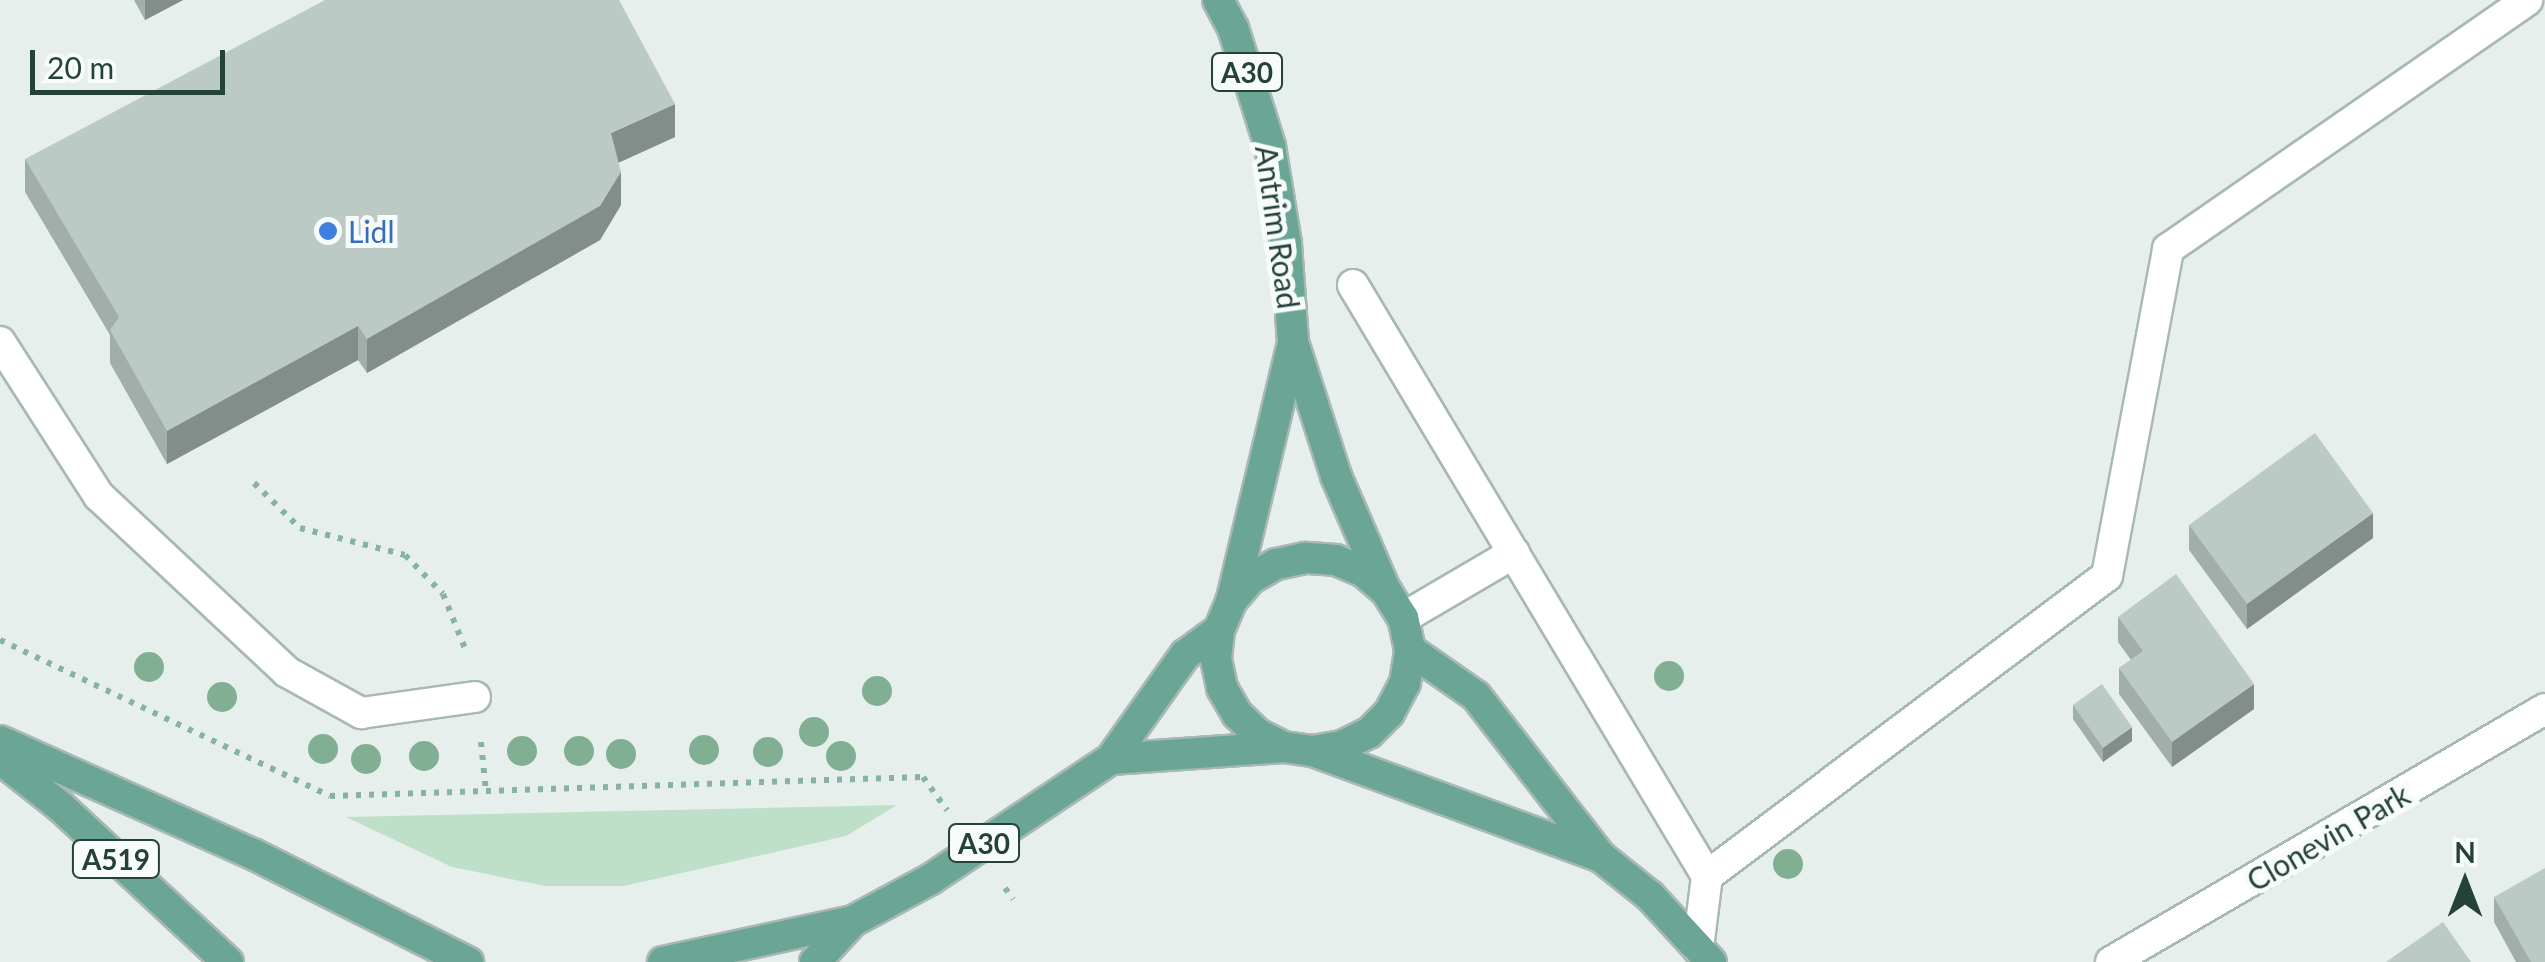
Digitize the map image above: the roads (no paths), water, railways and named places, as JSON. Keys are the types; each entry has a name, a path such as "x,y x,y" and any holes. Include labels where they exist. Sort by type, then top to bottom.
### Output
{"main road":[{"name":"Antrim Road","path":"1218,0 1233,28 1270,146 1286,244 1293,342 1336,476 1395,605"},
{"name":"Antrim Road","path":"1225,616 1293,342"},
{"name":"A30","path":"663,962 854,921 932,879 1111,759 1185,655 1263,572 1305,558 1350,566 1395,605 1410,650 1405,683 1390,713 1369,733 1342,746 1111,759"},
{"name":"A30","path":"1225,616 1216,659 1222,688 1236,714 1258,734 1601,857"},
{"name":"A30","path":"1410,650 1476,696 1601,857 1650,896 1705,955"},
{"name":"A519","path":"0,741 252,854 468,962"},
{"name":"A519","path":"0,759 61,807 228,962"},
{"name":"A30","path":"815,962 854,921"}],"street":[{"path":"1707,876 2107,576 2168,249 2527,0"},
{"path":"1353,285 1707,876 1705,955"},
{"path":"0,342 99,496 286,672 362,713 475,697"},
{"path":"1395,605 1514,553"},
{"name":"Clonevin Park","path":"2110,962 2545,709"}],"place":[{"name":"Lidl","path":"328,231"}]}
